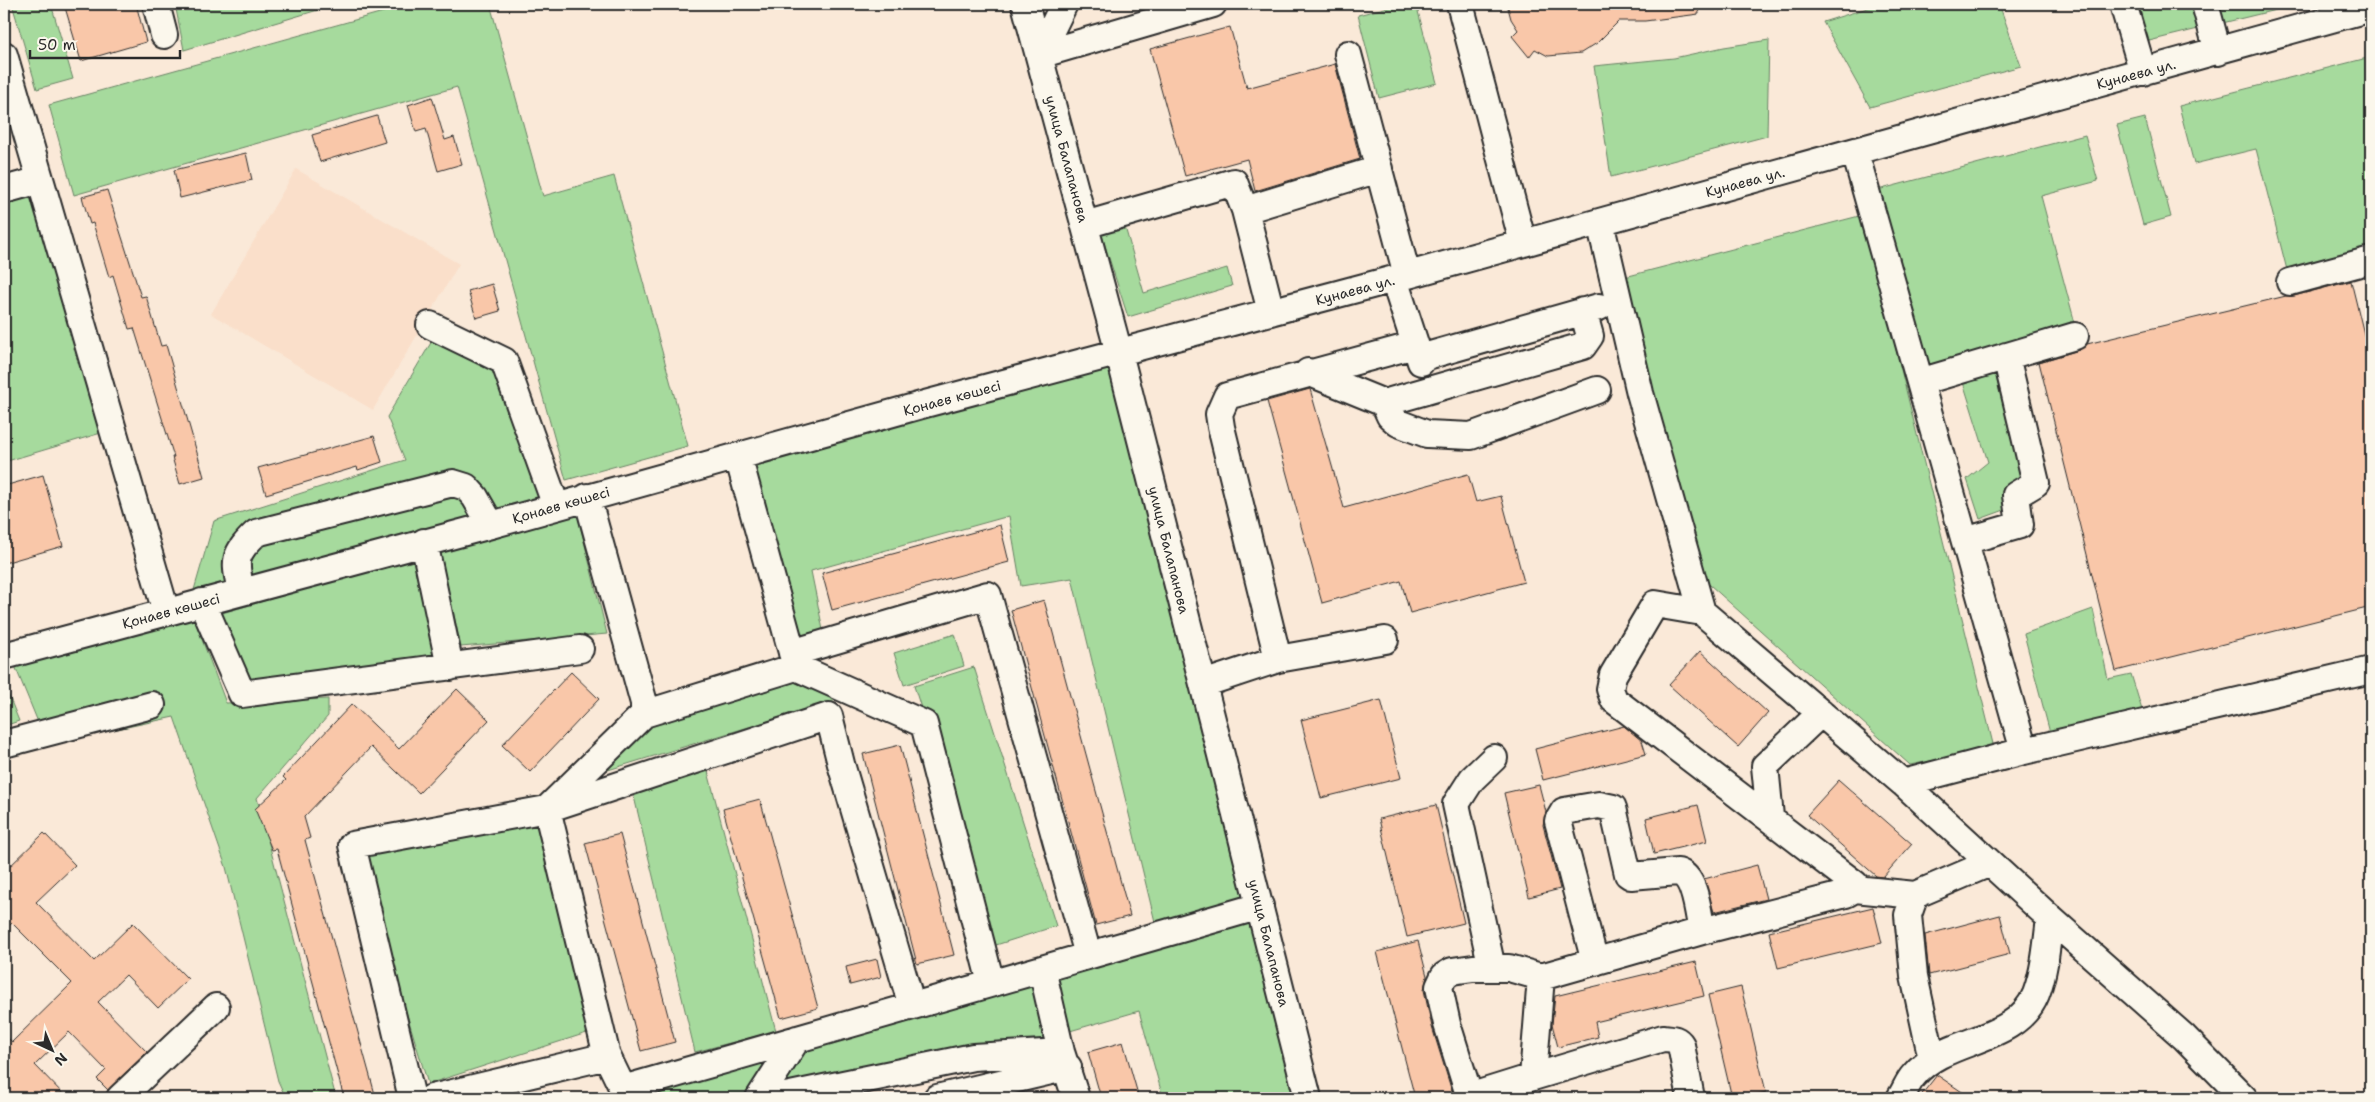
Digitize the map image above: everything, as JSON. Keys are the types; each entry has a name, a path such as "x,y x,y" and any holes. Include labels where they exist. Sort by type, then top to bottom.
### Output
{"street":[{"path":"156,4 164,35"},
{"name":"улица Балапанова","path":"1025,4 1119,353 1308,1098"},
{"path":"1039,55 1064,4"},
{"path":"1039,55 1213,4"},
{"path":"1460,4 1523,243"},
{"path":"2123,4 2143,72"},
{"path":"2205,4 2218,52"},
{"name":"Кунаева ул.","path":"1119,353 1400,278 2371,8"},
{"path":"1348,54 1378,169 1417,351 1430,389"},
{"path":"4,55 166,612"},
{"path":"1855,152 2024,751"},
{"path":"1245,210 1378,169"},
{"path":"4,190 40,180"},
{"path":"1085,225 1234,182 1245,210 1271,312"},
{"path":"1600,222 1640,393 1702,612"},
{"path":"2290,282 2371,260"},
{"path":"1278,659 1221,427 1219,414 1228,396 1308,372 1417,351 1619,301"},
{"path":"1308,372 1384,403 1583,346 1590,336 1583,311"},
{"path":"430,325 504,361 556,506"},
{"path":"1920,382 2075,336"},
{"name":"Қонаев көшесі","path":"4,656 1119,353"},
{"path":"1965,541 2020,525 2016,495 2036,483 2006,356"},
{"path":"1384,403 1390,416 1398,423 1427,434 1471,436 1597,390"},
{"path":"738,456 794,660 924,724 991,983"},
{"path":"242,592 235,562 243,545 256,533 453,483 466,487 475,497 491,525"},
{"path":"587,497 644,703 644,714"},
{"path":"424,542 450,667"},
{"path":"547,808 644,714 794,660 988,595 1088,955"},
{"path":"202,602 242,694 580,649"},
{"path":"1855,889 1855,884 1770,817 1614,700 1610,689 1613,675 1655,604 1702,612 1903,783 2050,918 2184,1037 2244,1098"},
{"path":"1203,684 1278,659 1385,640"},
{"path":"1903,783 2024,751 2371,670"},
{"path":"4,744 152,705"},
{"path":"1770,817 1765,766 1821,713"},
{"path":"412,1098 352,845 547,808 829,716 841,764 912,1006"},
{"path":"1492,968 1456,804 1472,779 1494,758"},
{"path":"1595,962 1558,822 1564,811 1599,805 1613,808 1628,874 1631,876 1678,872 1685,874 1690,881 1702,931"},
{"path":"547,808 607,1056 623,1089 1260,906"},
{"path":"1691,1098 1681,1045 1673,1039 1663,1038 1469,1097 1447,1024 1439,987 1444,976 1452,971 1509,968 1541,977 1702,931 1846,894 1855,889 1915,895 1990,863"},
{"path":"1915,895 1908,915 1914,976 1932,1059"},
{"path":"1900,1098 1914,1074 1932,1059 1960,1045 1992,1035 2021,1014 2035,995 2046,951 2050,918"},
{"path":"1042,969 1076,1098"},
{"path":"1532,1077 1541,977"},
{"path":"120,1098 216,1007"},
{"path":"759,1098 796,1039"},
{"path":"443,1097 607,1056"},
{"path":"776,1098 973,1057 1065,1060"},
{"path":"937,1098 1065,1060"}],"shaded area":[{"path":"296,169 459,264 373,410 211,314"}],"green space":[{"path":"12,4 51,4 73,79 37,89"},
{"path":"175,4 338,4 184,50"},
{"path":"412,4 490,4 543,196 614,176 688,446 566,480 457,87 74,195 49,105"},
{"path":"1400,4 1416,4 1437,83 1379,98 1358,15"},
{"path":"1880,4 1999,4 2021,66 1870,107 1823,22"},
{"path":"2131,4 2300,4 2141,43"},
{"path":"1769,40 1767,136 1611,177 1594,66 1674,58"},
{"path":"2371,57 2371,248 2287,270 2256,149 2194,164 2179,106"},
{"path":"2145,118 2171,217 2143,225 2117,125"},
{"path":"2085,135 2098,181 2041,196 2076,327 1921,368 1874,191"},
{"path":"26,181 101,433 4,462 4,196"},
{"path":"1863,215 1994,748 1910,765 1700,576 1621,278"},
{"path":"1125,227 1144,293 1227,268 1232,286 1128,317 1101,233"},
{"path":"432,341 498,370 547,500 192,597 214,521 405,460 387,417"},
{"path":"1117,362 1250,900 1156,926 1072,578 1021,586 1009,516 811,571 824,635 796,644 744,461"},
{"path":"1993,366 2029,501 1980,519 1967,479 1988,462 1962,379"},
{"path":"577,513 607,634 461,647 439,548"},
{"path":"417,557 439,660 249,684 215,615"},
{"path":"2093,609 2108,679 2131,674 2142,710 2050,733 2024,634"},
{"path":"192,613 226,703 328,699 328,716 257,798 336,1098 286,1098 278,1081 226,867 174,717 47,744 15,666"},
{"path":"955,634 964,666 904,685 894,653"},
{"path":"974,667 1056,926 996,945 914,686"},
{"path":"796,682 840,699 582,778 645,723"},
{"path":"4,684 19,721 4,726"},
{"path":"706,764 776,1031 695,1052 631,784"},
{"path":"536,802 596,1030 428,1084 355,843"},
{"path":"1258,915 1302,1098 1163,1098 1139,1011 1063,1033 1054,972"},
{"path":"1033,977 1056,1050 769,1094 799,1045"},
{"path":"786,1056 757,1098 628,1098"}],"building":[{"path":"64,4 136,4 146,42 81,61"},
{"path":"1507,4 1698,4 1699,14 1645,21 1619,21 1597,43 1581,53 1548,56 1535,49 1529,57 1512,36 1518,30 1511,19"},
{"path":"1230,27 1247,88 1335,64 1360,159 1255,191 1247,159 1185,176 1150,49"},
{"path":"432,97 445,140 454,137 462,164 438,171 426,129 416,132 408,105"},
{"path":"377,116 385,142 320,162 312,135"},
{"path":"246,153 252,180 180,198 174,170"},
{"path":"107,190 141,297 146,296 161,346 166,345 204,477 180,484 172,457 174,457 134,328 129,329 113,275 109,277 93,223 90,224 82,197"},
{"path":"2351,281 2371,363 2371,607 2116,671 2039,362 2079,350 2087,344"},
{"path":"492,284 500,311 476,318 468,291"},
{"path":"1310,389 1344,508 1468,474 1476,502 1501,496 1524,582 1410,613 1401,581 1322,603 1267,401"},
{"path":"374,436 382,462 358,470 357,467 266,494 258,468"},
{"path":"43,475 63,546 4,563 4,486"},
{"path":"1000,525 1009,562 832,610 822,573"},
{"path":"1044,600 1130,916 1096,925 1011,610"},
{"path":"1700,651 1768,713 1738,747 1669,685"},
{"path":"571,672 599,699 530,772 502,745"},
{"path":"457,689 489,720 419,793 371,747 304,817 310,838 305,840 376,1098 344,1098 277,849 272,850 255,809 286,780 283,777 352,704 399,749"},
{"path":"1381,700 1401,778 1321,798 1301,720"},
{"path":"1624,726 1642,741 1646,754 1543,780 1535,749"},
{"path":"900,745 954,955 917,964 863,754"},
{"path":"1839,780 1912,844 1883,877 1876,876 1807,815"},
{"path":"1539,785 1546,812 1543,825 1560,889 1529,897 1504,793"},
{"path":"760,799 818,1008 781,1018 723,809"},
{"path":"1436,805 1464,923 1407,937 1379,819"},
{"path":"1698,805 1707,841 1654,854 1646,818"},
{"path":"44,833 75,865 36,902 94,961 133,923 188,979 158,1008 126,975 98,1002 147,1052 108,1090 97,1079 106,1070 69,1032 35,1065 67,1098 4,1098 4,1034 12,1042 72,983 12,923 4,931 4,872"},
{"path":"620,834 675,1042 641,1051 585,843"},
{"path":"1757,865 1766,899 1714,912 1704,879"},
{"path":"1873,907 1882,943 1778,968 1769,932"},
{"path":"2000,915 2010,954 1929,975 1925,935"},
{"path":"1418,941 1427,976 1424,990 1432,1027 1454,1098 1415,1098 1377,952"},
{"path":"877,959 881,977 850,985 846,967"},
{"path":"1696,962 1704,996 1595,1022 1598,1037 1558,1047 1552,1024 1555,996"},
{"path":"1741,987 1766,1092 1742,1098 1732,1098 1708,995"},
{"path":"1123,1042 1139,1098 1101,1098 1088,1052"},
{"path":"1937,1075 1971,1098 1919,1098"}]}
